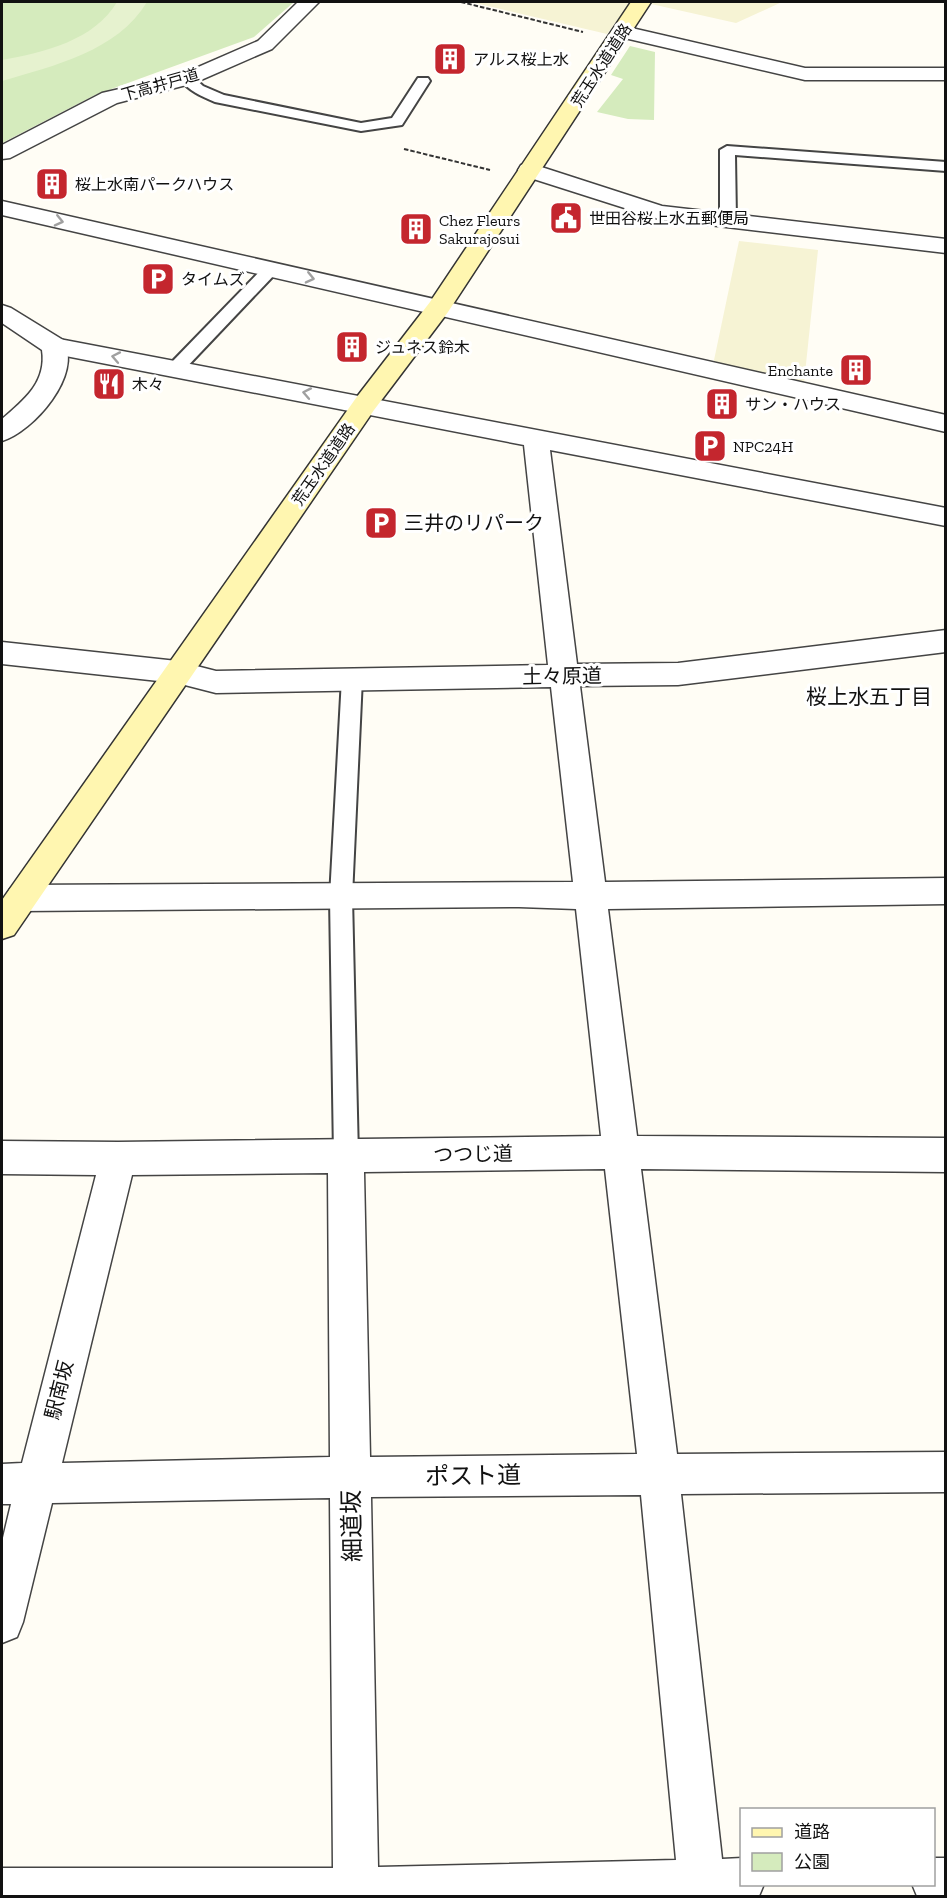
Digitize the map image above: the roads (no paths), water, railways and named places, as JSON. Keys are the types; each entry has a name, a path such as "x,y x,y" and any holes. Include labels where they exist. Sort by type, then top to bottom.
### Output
{"main road":[{"name":"荒玉水道道路","path":"2,925 11,897 177,672 365,404 439,307 641,2"}],"street":[{"name":"下高井戸道","path":"2,153 110,98 187,79 265,45 309,2"},
{"path":"619,36 805,74 945,74"},
{"path":"529,170 659,212 945,246"},
{"path":"2,208 945,424"},
{"path":"2,313 54,346 945,517"},
{"path":"2,432 35,405 57,371 58,358 54,346"},
{"path":"2,1891 356,1894 715,1886 659,1474 536,439"},
{"name":"土々原道","path":"2,653 177,672 216,682 678,674 945,641"},
{"path":"11,897 341,897 519,894 590,896 945,891"},
{"name":"つつじ道","path":"2,1157 118,1159 621,1152 945,1155"},
{"name":"細道坂","path":"346,1156 356,1894"},
{"name":"駅南坂","path":"2,1622 19,1484 118,1159"},
{"name":"ポスト道","path":"19,1484 352,1477 945,1472"}],"lane":[{"path":"187,79 198,89 220,99 361,127 397,122 423,81"},
{"path":"728,220 727,150 945,167"},
{"path":"176,368 271,269"},
{"path":"346,1156 341,897 352,678"}],"place":[{"name":"アルス桜上水","path":"450,59"},
{"name":"桜上水南パークハウス","path":"52,184"},
{"name":"世田谷桜上水五郵便局","path":"566,218"},
{"name":"Chez Fleurs Sakurajosui","path":"416,229"},
{"name":"タイムズ","path":"158,279"},
{"name":"ジュネス鈴木","path":"352,347"},
{"name":"Enchante","path":"856,370"},
{"name":"木々","path":"109,384"},
{"name":"サン・ハウス","path":"722,404"},
{"name":"NPC24H","path":"710,446"},
{"name":"三井のリパーク","path":"381,523"}],"district":[{"name":"桜上水五丁目","path":"869,697"}]}
